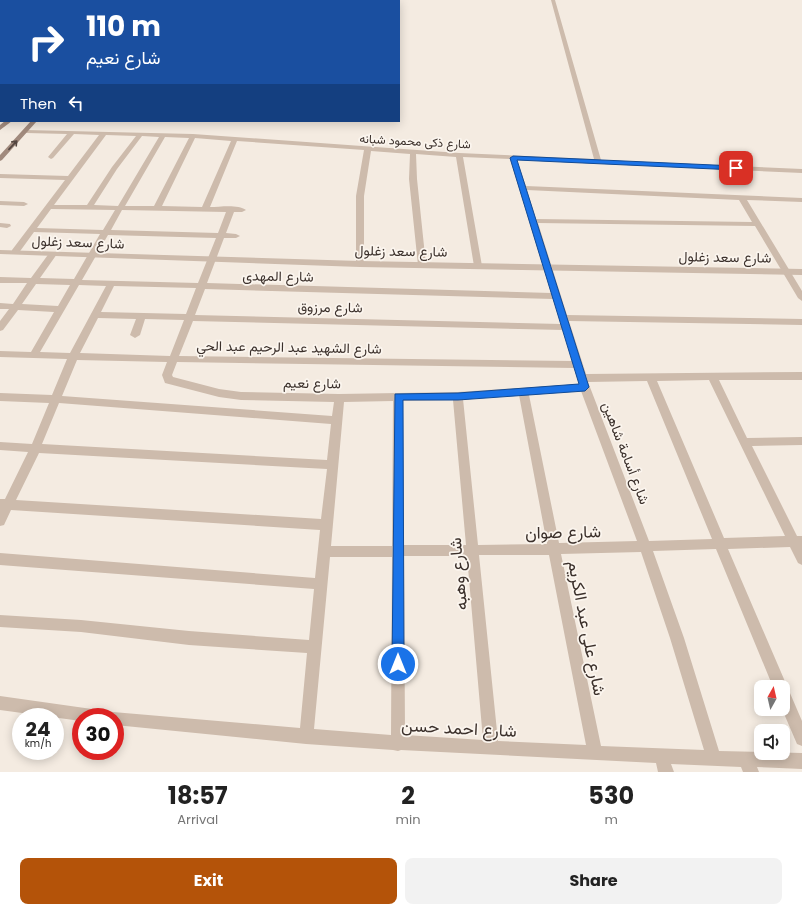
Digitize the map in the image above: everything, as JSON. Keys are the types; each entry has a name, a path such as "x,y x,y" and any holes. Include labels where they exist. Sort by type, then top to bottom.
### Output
{"main road":[{"path":"0,159 33,122"}],"street":[{"path":"553,0 598,162"},
{"name":"شارع ذكى محمود شبانه","path":"27,130 193,136 459,155 800,171"},
{"path":"51,157 72,132"},
{"path":"15,252 104,133"},
{"path":"89,208 114,168 141,134"},
{"path":"34,354 163,135"},
{"path":"157,208 193,136"},
{"path":"205,209 235,139"},
{"path":"360,264 360,196 368,149"},
{"path":"413,152 413,179 422,265"},
{"path":"459,155 478,266"},
{"name":"شارع أسامة شاهين","path":"513,158 583,382 645,546 677,638 714,758"},
{"path":"800,171 802,178"},
{"path":"0,176 70,178"},
{"path":"523,188 802,200"},
{"path":"742,198 785,272 802,298"},
{"path":"0,203 24,204"},
{"path":"48,207 242,210"},
{"name":"شارع نعيم","path":"231,210 167,375 169,380 219,393 241,396 339,398 458,396 523,392 583,382"},
{"path":"533,221 757,224"},
{"path":"31,230 236,236"},
{"name":"شارع سعد زغلول","path":"0,252 360,264 547,266 802,272"},
{"path":"0,328 53,254"},
{"name":"شارع المهدى","path":"0,280 201,287 556,296"},
{"path":"0,521 4,504 35,449 54,399 74,355 111,284"},
{"path":"0,306 60,309"},
{"name":"شارع مرزوق","path":"94,315 564,323 802,322"},
{"path":"135,335 142,316"},
{"name":"شارع الشهيد عبد الرحيم عبد الحي","path":"0,354 173,359 578,365"},
{"path":"583,382 650,377 802,376"},
{"path":"650,377 777,680"},
{"path":"712,377 744,442 798,542 802,559"},
{"name":"شارع على عبد الكريم","path":"523,392 595,753"},
{"name":"شارع وهبه","path":"458,396 492,748"},
{"path":"0,397 54,399 336,420"},
{"path":"398,397 398,744"},
{"path":"306,736 339,398"},
{"path":"744,442 802,441"},
{"path":"0,446 332,465"},
{"path":"4,504 327,525"},
{"name":"شارع صوان","path":"324,552 554,549 798,542"},
{"path":"0,559 321,584"},
{"path":"0,621 81,626 215,640 315,647"},
{"path":"0,703 72,712"},
{"path":"790,711 802,739"},
{"name":"شارع احمد حسن","path":"124,719 398,744 662,757 714,758 749,766 802,761"},
{"path":"662,757 666,772"}],"route":[{"path":"398,664 398,397 458,396 585,387 513,158 736,168"}]}
